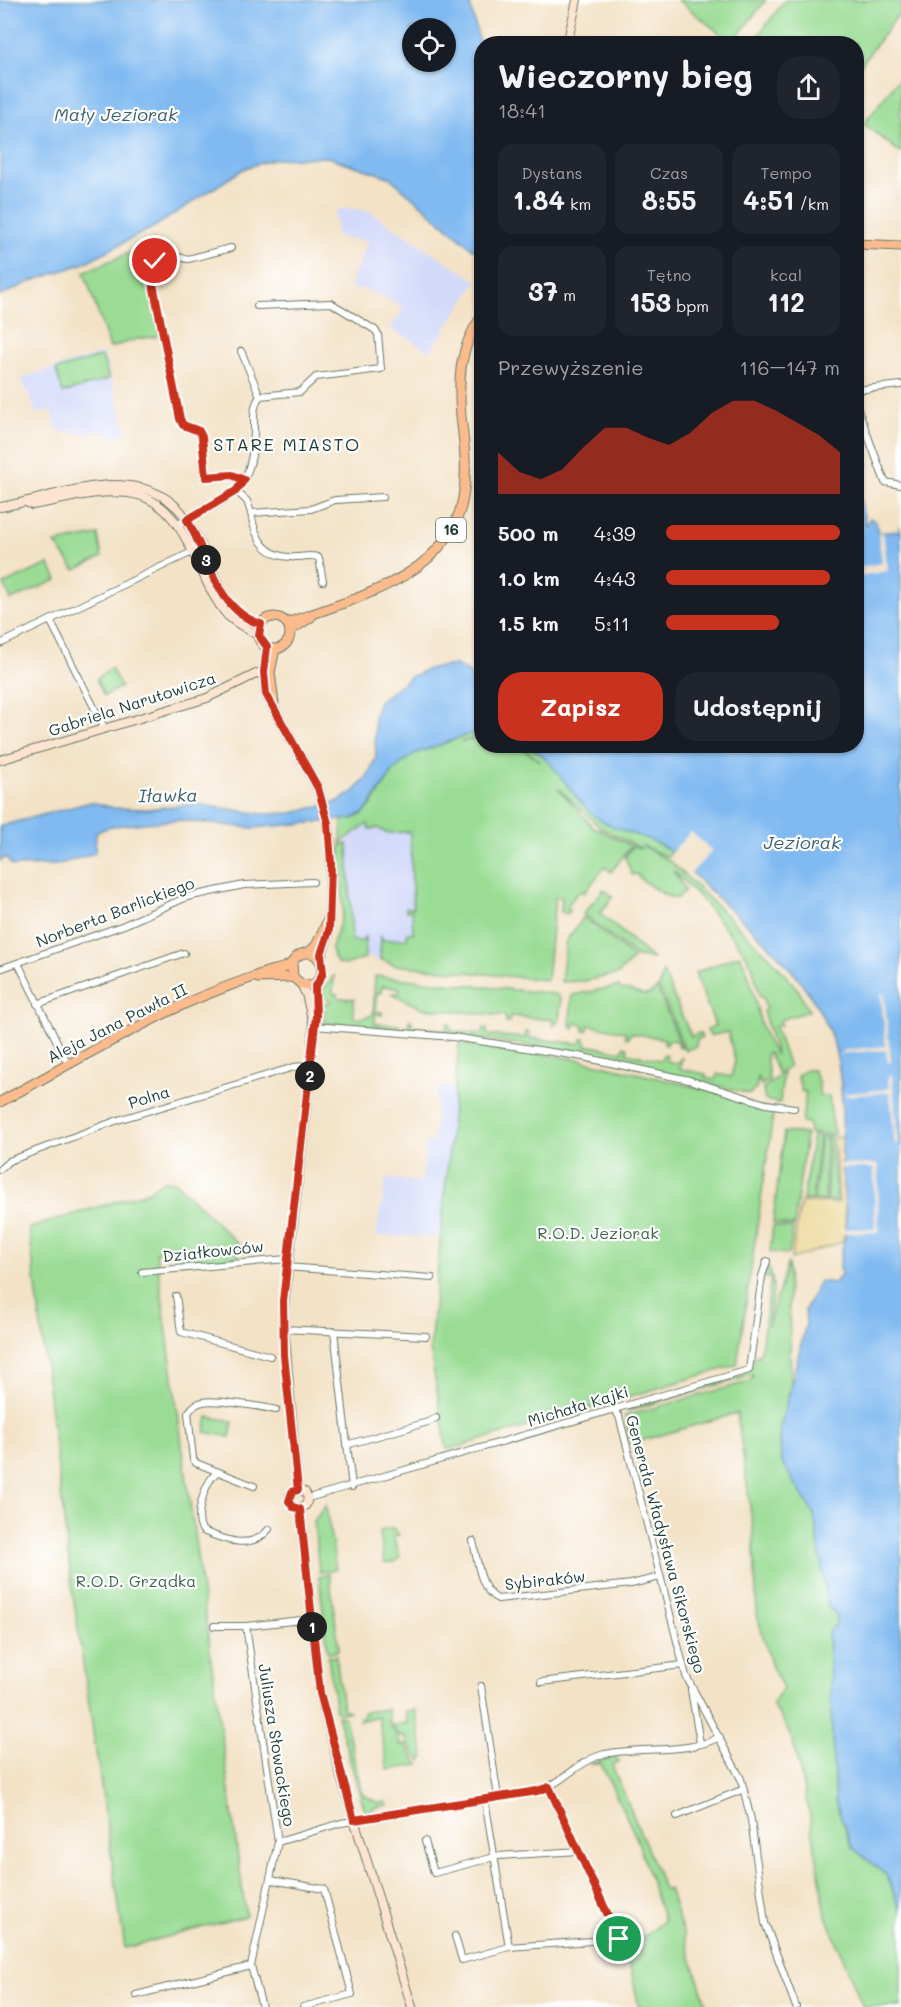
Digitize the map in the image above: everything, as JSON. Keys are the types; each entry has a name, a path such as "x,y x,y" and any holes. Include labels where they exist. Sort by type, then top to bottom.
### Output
{"main road":[{"path":"864,244 901,246"},
{"name":"16","path":"261,624 271,618 288,627 413,571 437,550 451,531 463,500 465,475 460,366 474,329"},
{"path":"261,624 259,636 271,648"},
{"path":"271,648 286,643 288,627"},
{"path":"271,648 266,694 274,705 322,799 330,831 329,931 320,960 323,973 316,983 297,981 292,962 299,955 308,953 316,946 328,920"},
{"path":"308,953 320,960"},
{"name":"Aleja Jana Pawła II","path":"0,1102 177,1007 287,967 292,962"},
{"name":"Aleja Jana Pawła II","path":"252,978 297,981"}],"street":[{"path":"569,36 577,0"},
{"path":"231,248 188,258 172,256 149,264 180,419 183,425 199,431 202,437 206,477 232,475 244,480"},
{"path":"256,306 331,303 340,307 378,334 381,369 316,377 300,392 260,396"},
{"path":"177,525 236,491 244,480 253,459 254,413 260,396 241,351"},
{"path":"864,389 901,385"},
{"path":"864,426 885,482 901,485"},
{"path":"0,507 26,502 32,498 109,485 136,485 162,495 187,520 229,604 242,617 261,624"},
{"path":"236,491 247,501 254,534 262,546 272,554 291,558 314,556 319,558 323,581"},
{"path":"26,502 33,505 126,493 143,497 158,506 177,525 228,615 259,636"},
{"path":"251,513 311,509 335,500 383,496"},
{"path":"0,644 192,552"},
{"path":"50,620 105,729"},
{"name":"Gabriela Narutowicza","path":"0,760 207,698 267,672"},
{"name":"Norberta Barlickiego","path":"0,969 124,925 187,897 244,885 313,882"},
{"path":"37,1004 184,952"},
{"path":"18,963 68,1064"},
{"path":"297,981 306,994 314,1025"},
{"path":"298,1490 282,1329 286,1263 311,1065 316,983"},
{"path":"314,1025 453,1037 578,1056 689,1080 766,1104 794,1108"},
{"name":"Polna","path":"0,1169 9,1161 118,1120 294,1067 311,1065"},
{"name":"Michała Kajki","path":"308,1498 748,1370 762,1276 767,1261"},
{"name":"Działkowców","path":"142,1272 286,1263 432,1278"},
{"path":"176,1296 181,1332 270,1356"},
{"path":"282,1329 426,1336"},
{"path":"334,1331 352,1487"},
{"path":"254,1486 196,1463 193,1459 188,1413 193,1406 210,1401 235,1405 255,1404 276,1410"},
{"name":"Generała Władysława Sikorskiego","path":"614,1410 619,1416 690,1687 700,1743"},
{"path":"346,1445 436,1418"},
{"path":"217,1472 211,1479 199,1512 198,1522 203,1531 239,1542 259,1539 269,1529"},
{"path":"298,1490 305,1492 308,1498 306,1505 300,1509 293,1507 289,1501 292,1492 298,1490"},
{"path":"300,1509 320,1693 354,1820 412,2007"},
{"name":"Sybiraków","path":"473,1541 485,1585 492,1597 498,1599 631,1584 660,1577"},
{"path":"214,1626 246,1626 311,1619"},
{"name":"Juliusza Słowackiego","path":"246,1626 278,1842 250,1965 262,2007"},
{"path":"541,1682 683,1665"},
{"path":"482,1686 498,1797"},
{"name":"Generała Władysława Sikorskiego","path":"690,1687 738,1770 751,1820 765,1923 796,2007"},
{"path":"278,1842 354,1820 484,1800 549,1787 602,1755 655,1752 720,1737"},
{"path":"455,1936 462,1960 509,1947 619,1939 549,1787"},
{"path":"677,1816 744,1789"},
{"path":"484,1800 509,1947"},
{"path":"425,1841 434,1874 493,1858 580,1851"},
{"path":"271,1880 324,1889 352,1994 303,2007"},
{"path":"136,1995 250,1965"}],"shaded area":[{"path":"345,208 368,211 474,279 474,286 430,352 390,328 403,310 395,302 364,289 352,290 351,282 368,241 341,238 336,233 335,212"},
{"path":"103,353 127,433 111,438 104,430 87,434 57,430 51,410 37,414 21,378"},
{"path":"369,823 369,829 414,827 419,968 395,965 368,957 345,965 348,896 346,840"},
{"path":"438,1086 455,1087 441,1237 376,1236 386,1178 422,1182 426,1142 433,1142"}],"green space":[{"path":"678,0 766,0 738,36 723,36"},
{"path":"785,0 901,0 901,11 864,61 864,36 758,36"},
{"path":"901,76 901,153 864,124"},
{"path":"143,247 160,336 137,339 110,348 84,272"},
{"path":"102,356 109,379 63,393 56,370"},
{"path":"98,535 102,557 75,570 55,543"},
{"path":"49,564 57,580 11,600 4,584"},
{"path":"111,668 121,687 104,696 96,679"},
{"path":"474,733 474,737 461,742 474,739 474,753 528,753 541,762 530,753 540,753 574,778 630,826 672,852 668,857 641,845 671,862 770,957 799,991 809,1011 780,1020 781,1025 775,1027 789,1067 778,1074 769,1053 766,1053 769,1080 761,1085 758,1077 756,1089 750,1094 579,1052 408,1030 409,1020 412,1021 412,1027 446,1030 447,1024 450,1024 451,1031 482,1034 484,1028 487,1028 487,1035 525,1038 526,1032 529,1032 530,1038 580,1044 582,1039 585,1039 586,1045 622,1052 624,1046 628,1048 627,1053 661,1060 664,1054 667,1055 666,1061 678,1063 682,1057 680,1069 706,1074 705,1078 715,1080 717,1074 731,1077 735,1061 728,1032 710,1036 707,1030 715,1025 695,973 739,955 750,979 764,1032 776,1055 763,1011 766,1009 763,997 760,997 752,965 702,900 673,870 685,890 675,898 653,888 637,874 632,875 625,857 633,846 642,849 602,829 558,788 593,827 631,846 611,872 605,867 584,893 579,891 567,906 570,910 567,914 561,912 562,898 555,897 547,980 395,965 380,959 381,935 382,940 407,939 407,933 413,933 412,911 406,911 406,908 413,908 410,832 386,833 378,828 369,829 368,824 341,842 342,819 352,819 368,809 395,769 414,754"},
{"path":"341,844 348,844 352,941 363,941 365,935 365,958 345,965 337,963 331,950 343,913"},
{"path":"604,889 613,897 600,913 653,959 637,957 583,914"},
{"path":"584,917 634,958 618,974 584,981 561,982 566,941"},
{"path":"663,972 691,1036 700,1033 702,1038 697,1039 696,1047 685,1050 659,987"},
{"path":"334,976 333,994 338,994 338,998 354,999 353,1016 357,1019 373,1015 375,976 556,994 561,1000 559,1021 553,1026 553,1020 510,1016 509,1022 506,1022 505,1016 421,1008 391,993 400,993 400,988 382,986 381,993 377,993 375,1011 382,1012 382,1015 375,1014 375,1024 400,1025 399,1029 325,1023 323,1004 331,1000 323,998 322,991"},
{"path":"619,986 620,989 643,995 652,993 657,988 682,1048 678,1047 678,1041 669,1040 667,1045 664,1044 665,1039 631,1033 628,1038 625,1037 626,1032 589,1025 587,1031 584,1031 584,1025 575,1023 574,1029 570,1026 573,995"},
{"name":"R.O.D. Jeziorak","path":"459,1044 577,1059 737,1097 749,1102 757,1111 761,1106 774,1109 737,1365 447,1450 430,1349"},
{"path":"805,1070 813,1070 818,1081 820,1096 829,1096 834,1134 809,1133 809,1123 802,1122 806,1092 802,1092 797,1076"},
{"path":"783,1073 780,1103 765,1100 763,1088"},
{"path":"784,1132 806,1134 794,1226 773,1223"},
{"path":"813,1135 819,1136 812,1200 803,1200"},
{"path":"821,1136 826,1136 825,1201 814,1200"},
{"path":"828,1136 831,1136 837,1201 827,1201"},
{"name":"R.O.D. Grządka","path":"163,1181 174,1181 242,1248 238,1257 182,1263 180,1249 156,1252 246,1916 125,1948 73,1595 29,1228 147,1192"},
{"path":"773,1226 793,1228 789,1254 770,1252"},
{"path":"788,1262 791,1384 780,1430 781,1460 814,1514 828,1607 836,1614 836,1624 828,1634 835,1801 852,1847 887,1876 901,1912 901,2007 863,2007 826,1916 810,1816 793,1742 784,1722 772,1705 783,1688 772,1667 757,1615 753,1528 737,1413 630,1444 625,1416 751,1381 753,1375 627,1411 742,1375 752,1367 754,1356 759,1356 761,1350 771,1278 764,1277 766,1264 770,1272 773,1287 768,1326"},
{"path":"208,1417 233,1421 230,1437 205,1432"},
{"path":"326,1505 336,1570 319,1572 314,1521"},
{"path":"393,1528 399,1535 393,1537 400,1557 395,1562 384,1563 380,1531"},
{"path":"329,1574 339,1648 336,1652 328,1653 319,1576"},
{"path":"336,1656 343,1709 349,1711 344,1713 336,1711 328,1657"},
{"path":"387,1709 390,1726 399,1738 400,1745 405,1745 419,1765 388,1770 378,1716 359,1721 364,1712"},
{"path":"415,1710 424,1757 421,1761 407,1744 406,1737 401,1737 392,1725 407,1723 406,1711"},
{"path":"337,1715 345,1718 362,1794 378,1803 387,1802 388,1805 373,1808 370,1814 366,1815"},
{"path":"616,1757 619,1762 612,1765 665,1891 669,1889 707,2007 639,2007 631,1971 623,1953 664,1921 637,1839 601,1764 589,1764"}],"sand":[{"path":"834,1137 845,1138 842,1166 846,1231 842,1242 791,1259 801,1202 839,1203"}],"water":[{"name":"Mały Jeziorak","path":"0,0 469,0 478,36 474,36 474,249 389,177 327,157 273,159 245,168 154,227 82,264 32,281 0,296"},
{"name":"Jeziorak","path":"864,517 866,525 870,518 876,522 878,533 899,531 899,525 901,531 901,1912 887,1876 852,1847 835,1801 828,1633 836,1624 836,1614 828,1607 814,1514 781,1461 780,1430 806,1324 805,1310 820,1281 834,1283 841,1275 846,1222 842,1175 842,1101 838,1062 831,1035 805,987 768,944 663,846 597,818 540,753 864,753"},
{"path":"456,665 474,676 474,733 414,754 395,769 365,812 352,819 253,828 178,820 113,826 96,832 95,853 56,865 12,866 6,857 0,861 0,826 91,802 114,808 147,809 195,804 263,814 292,813 337,802 354,792 367,777 376,757 374,717 379,701 412,676 431,668"}],"pier":[{"path":"878,533 883,533 888,571 864,575 864,570 879,568 864,569 864,567 882,563"},
{"path":"691,832 712,851 691,873 670,854"},
{"path":"881,994 884,994 891,1062 888,1063 886,1050 845,1053 837,1057 845,1050 886,1046"},
{"path":"892,1075 898,1144 895,1144 890,1092 849,1096 843,1094 889,1089 888,1076"},
{"path":"878,1164 878,1232 842,1233 843,1229 875,1229 874,1168 840,1168 840,1165"}],"district":[{"name":"STARE MIASTO","path":"287,445"}],"route":[{"path":"155,261 149,264 180,419 183,425 199,431 202,437 206,477 226,474 244,480 236,491 187,520 229,604 242,617 261,624 260,640 267,647 264,672 266,694 318,788 327,815 331,840 329,931 320,960 323,973 316,983 314,993 316,1016 287,1259 282,1329 298,1490 292,1492 289,1501 293,1507 300,1509 315,1663 337,1764 354,1820 544,1790 549,1787 619,1939"}],"water label":[{"name":"Iławka","path":"168,796"}]}
